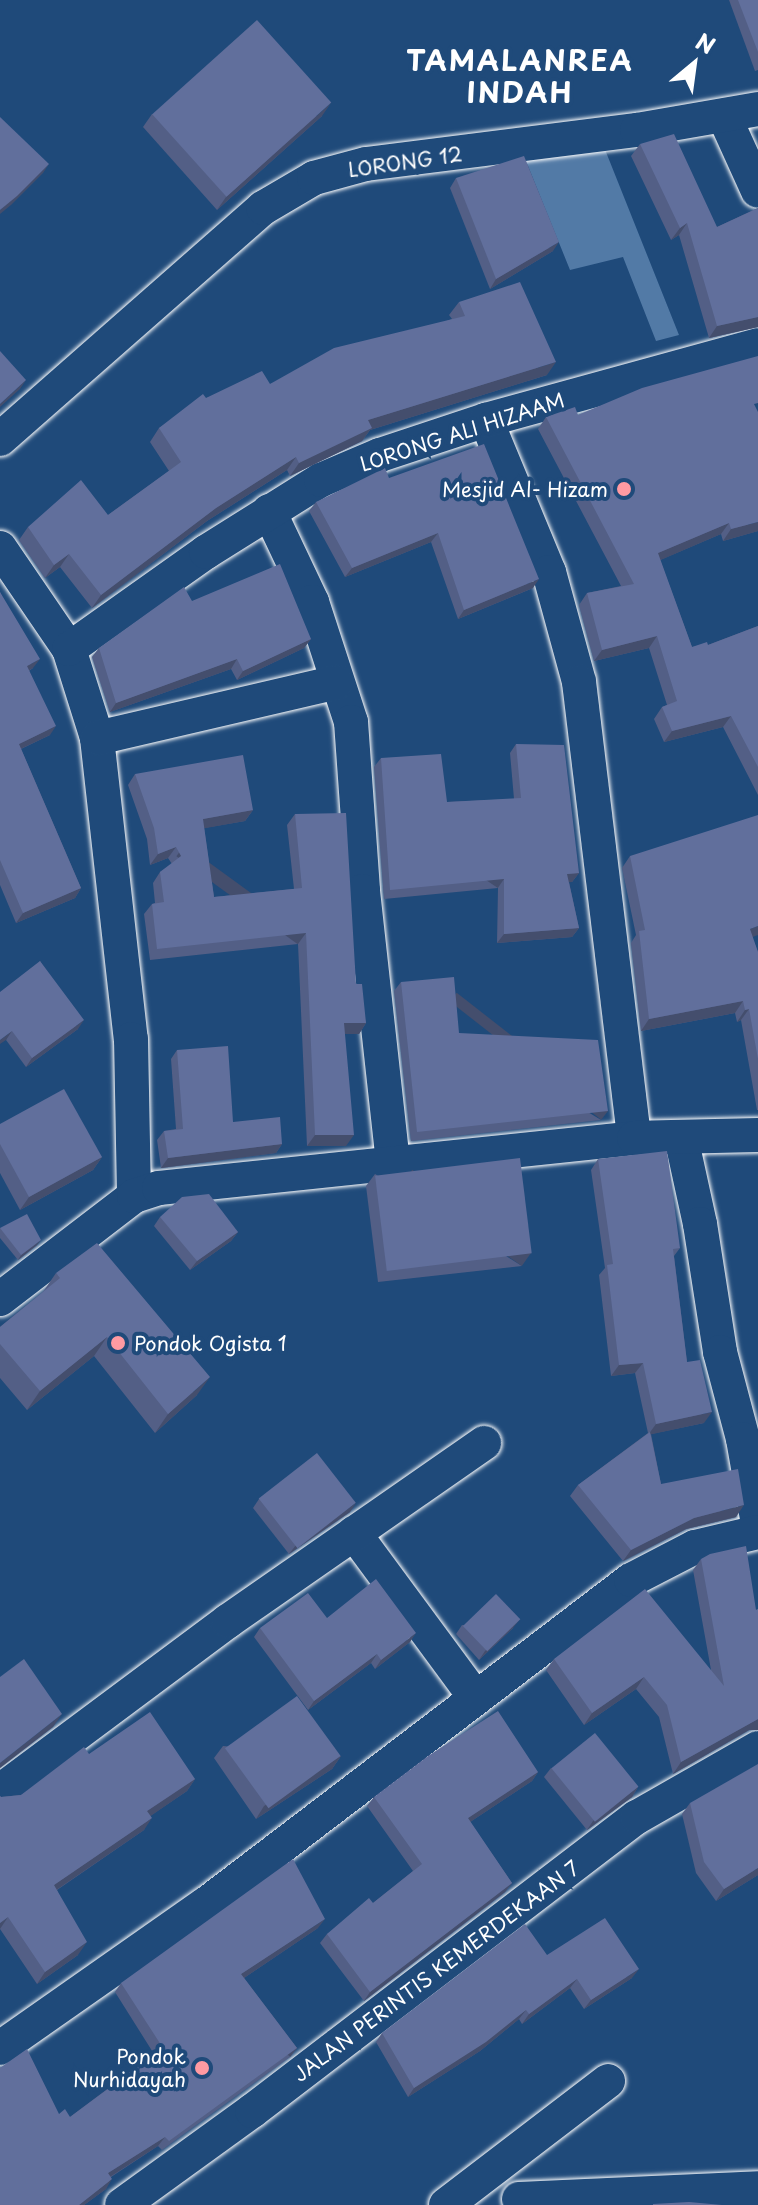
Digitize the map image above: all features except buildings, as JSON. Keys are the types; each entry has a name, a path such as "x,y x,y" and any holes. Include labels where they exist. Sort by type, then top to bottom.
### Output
{"street":[{"name":"LORONG 12","path":"0,439 263,208 314,178 366,164 464,154 758,109"},
{"path":"724,116 758,191"},
{"name":"LORONG ALI HIZAAM","path":"69,649 269,511 321,480 380,455 486,420 758,345"},
{"path":"486,420 549,572 579,682 634,1138"},
{"path":"269,511 312,602 351,722 363,891 393,1163"},
{"path":"0,548 69,649 97,738 131,1039 134,1196"},
{"path":"97,738 337,682"},
{"path":"0,1299 134,1196 185,1184 634,1138 758,1135"},
{"path":"681,1137 700,1224 720,1352 743,1439 758,1524"},
{"path":"0,1791 228,1621 484,1443"},
{"path":"0,2048 206,1904 475,1697 653,1566 695,1547 758,1532"},
{"path":"354,1533 475,1697"},
{"name":"JALAN PERINTIS KEMERDEKAAN 7","path":"122,2205 252,2111 637,1817 758,1748"},
{"path":"446,2205 608,2081"},
{"path":"519,2199 758,2188"}],"water":[{"path":"602,142 679,335 656,341 623,257 570,270 524,156"}],"place":[{"name":"Mesjid Al- Hizam","path":"624,489"},
{"name":"Pondok Ogista 1","path":"118,1343"},
{"name":"Pondok Nurhidayah","path":"202,2068"}],"district":[{"name":"TAMALANREA INDAH","path":"520,76"}]}
